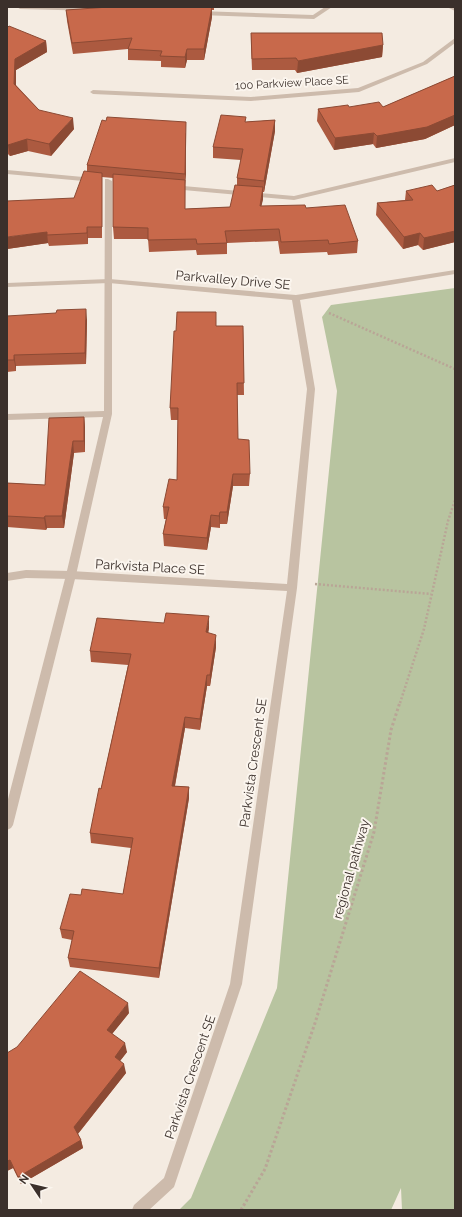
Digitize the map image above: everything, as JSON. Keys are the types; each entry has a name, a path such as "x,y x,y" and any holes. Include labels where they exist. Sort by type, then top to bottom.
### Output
{"street":[{"path":"20,7 107,10"},
{"path":"195,13 314,16 329,7"},
{"path":"450,7 455,9"},
{"name":"100 Parkview Place SE","path":"93,92 251,99 359,90 425,63 455,40"},
{"path":"162,186 294,198 455,160"},
{"path":"7,172 112,181 109,281 108,414 71,575 7,825"},
{"name":"Parkvalley Drive SE","path":"7,284 109,281 296,298 455,272"},
{"name":"Parkvista Crescent SE","path":"139,1210 168,1182 236,984 292,588 311,389 296,298"},
{"path":"7,417 108,414"},
{"name":"Parkvista Place SE","path":"7,577 26,574 71,575 292,588"}],"path":[{"path":"296,298 455,369"},
{"name":"regional pathway","path":"241,1210 265,1169 340,945 374,832 391,730 424,628 448,521 455,500"},
{"path":"292,588 320,583 432,594"}],"green space":[{"path":"455,288 455,1210 402,1210 401,1188 391,1210 179,1210 191,1198 277,988 337,391 322,317 331,305"}],"building":[{"path":"109,7 212,7 204,49 187,49 185,57 160,56 162,51 128,49 132,38 72,43 66,10"},
{"path":"9,26 46,41 15,59 14,84 39,110 73,118 49,144 27,139 8,145 7,144 7,28"},
{"path":"251,33 382,33 383,45 298,61 296,58 252,59"},
{"path":"455,76 455,115 427,127 377,136 374,133 335,138 318,109 348,105 349,107 379,102 383,107"},
{"path":"221,115 246,117 245,122 275,120 264,181 237,178 243,149 213,147"},
{"path":"107,117 186,122 185,174 87,165 102,120 106,121"},
{"path":"84,171 102,173 102,227 87,227 87,233 47,235 47,232 7,237 7,201 74,198"},
{"path":"113,174 185,180 185,209 230,207 235,185 263,187 260,206 305,205 306,208 345,205 358,241 329,244 328,240 281,242 279,229 225,231 227,243 197,244 196,239 148,240 148,228 113,227"},
{"path":"432,185 437,191 455,185 455,231 424,238 420,233 404,237 377,203 413,200 406,191"},
{"path":"86,309 85,353 14,355 14,360 7,360 7,316 56,313 57,310"},
{"path":"177,312 216,312 216,326 243,326 244,383 237,383 238,439 249,440 250,474 233,474 227,512 220,512 219,516 211,515 207,538 163,534 169,507 163,507 169,479 177,480 178,408 170,408 174,331 176,331"},
{"path":"84,417 84,441 73,441 62,516 45,516 44,518 7,516 7,483 45,485 49,418"},
{"path":"166,613 209,616 206,632 216,635 210,675 207,675 200,719 185,717 172,786 189,787 159,968 68,958 74,931 60,929 70,894 81,895 82,889 123,894 133,838 90,833 99,788 101,789 131,654 90,651 97,618 164,623"},
{"path":"80,971 128,1003 107,1030 125,1043 115,1057 124,1064 74,1127 81,1140 18,1177 10,1160 7,1161 7,1053 17,1047"}]}
